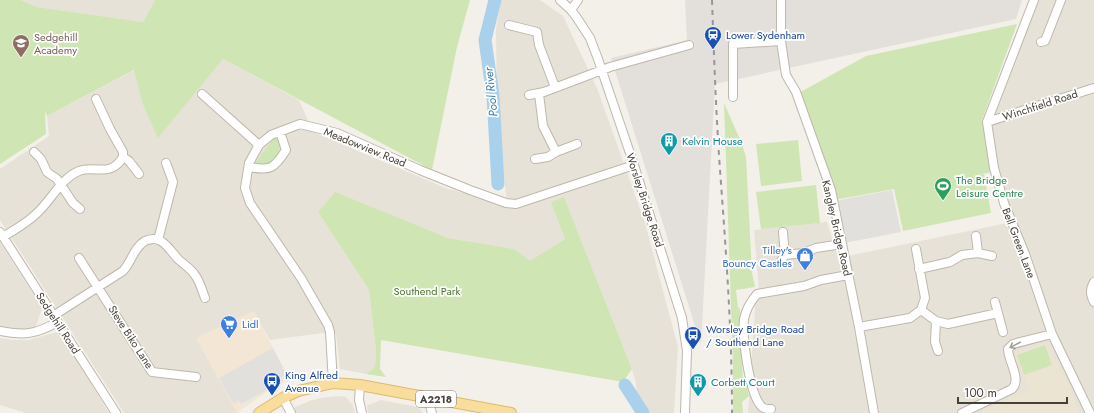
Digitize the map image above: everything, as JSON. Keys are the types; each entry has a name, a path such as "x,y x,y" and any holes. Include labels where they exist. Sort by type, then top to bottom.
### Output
{"main road":[{"name":"A2218","path":"259,413 283,398 307,388 333,383 360,385 511,413"}],"street":[{"name":"Worsley Bridge Road","path":"560,0 571,10 590,38 634,165 684,324 687,352 685,413"},
{"path":"571,10 578,0"},
{"name":"Kangley Bridge Road","path":"781,0 781,41 786,75 796,92 831,190 859,327 874,413"},
{"name":"Bell Green Lane","path":"1034,0 987,122 994,168 1004,203 1025,254 1052,334 1090,413"},
{"path":"1041,42 1045,41 1061,0"},
{"path":"509,25 537,32 555,87"},
{"path":"733,97 733,44 781,41"},
{"path":"529,95 539,94 638,58 689,45"},
{"name":"Winchfield Road","path":"987,122 1094,88"},
{"path":"202,94 259,145"},
{"path":"539,94 543,126 556,152"},
{"path":"2,234 37,214 62,184 80,170 103,171 121,162 123,152 96,99"},
{"name":"Meadowview Road","path":"333,383 330,332 328,325 301,278 250,203 245,188 249,163 259,145 271,135 300,124 337,134 420,170 478,193 511,204 516,204 634,165"},
{"path":"249,167 267,169 273,166 282,157 286,150 280,132"},
{"path":"535,159 548,157 556,152 577,144"},
{"path":"34,152 41,159 47,172 62,184 73,203 80,209"},
{"path":"123,158 129,161 139,174"},
{"path":"158,240 173,182 166,163"},
{"path":"779,264 785,255 783,232"},
{"name":"Sedgehill Road","path":"2,234 116,413"},
{"path":"976,236 978,253"},
{"path":"0,331 28,334 44,329 99,286 123,271 128,266 139,245 144,242 158,240 170,248 178,259 195,275 205,298"},
{"path":"785,255 804,253 816,248 842,244"},
{"path":"859,327 910,318 921,310 925,298 916,249"},
{"path":"919,269 950,262 962,255 978,253 992,256"},
{"path":"79,258 99,286"},
{"path":"771,409 761,406 753,389 747,365 744,319 751,302 757,294 804,286 821,280 848,275"},
{"path":"1094,282 1091,289 1091,295 1094,302"},
{"name":"Steve Biko Lane","path":"99,286 152,372 196,377"},
{"path":"995,302 1003,332"},
{"path":"921,310 936,321 948,324 998,313"},
{"path":"936,321 935,342 938,351"},
{"path":"962,413 1012,390 1016,386 1016,380 1008,356 1008,349 1013,344 1052,334"},
{"path":"360,385 362,413"},
{"path":"283,398 291,413"},
{"path":"431,398 430,406 432,413"}],"shaded area":[{"path":"20,0 155,0 143,22 37,7"},
{"path":"501,0 540,0 563,16 597,88 645,223 678,347 674,413 637,413 636,383 632,369 564,197 552,202 565,239 530,262 514,249 448,238 335,193 318,212 369,290 376,351 375,367 366,374 340,369 336,334 323,333 270,340 253,311 237,413 124,413 0,220 0,169 49,136 47,116 135,70 143,105 158,137 223,59 299,100 313,132 448,189 507,204 497,107 496,29"},
{"path":"685,0 1022,0 1016,19 715,84 701,345 611,58 687,40"},
{"path":"1036,0 1094,0 1094,413 748,413 756,294 759,291 754,230 827,222 838,258 1012,222 995,161 992,119"},
{"path":"892,190 901,232 839,244 829,202"},
{"path":"0,242 42,308 35,329 22,330 0,327"},
{"path":"253,311 290,379 269,390 237,413 196,338"},
{"path":"60,332 109,413 25,413 0,405 0,338 29,340"},
{"path":"1046,343 1066,380 1079,413 978,413 1029,390 1015,352"},
{"path":"273,348 286,374 271,382 273,387 241,404 238,400 236,404 232,402 219,378"},
{"path":"339,396 346,397 353,405 355,413 296,413 294,409 295,407 312,400"},
{"path":"381,400 418,407 423,413 368,413 368,405"}],"green space":[{"path":"0,0 20,0 37,7 143,22 155,0 470,0 457,47 432,170 223,59 158,138 143,105 134,70 47,116 45,111 46,134 0,164"},
{"path":"1017,24 982,120 992,172 972,176 984,174 991,213 903,231 894,189 829,201 795,95 866,56"},
{"path":"724,103 742,144 746,157 752,272 755,287 736,290 738,307 740,309 743,381 749,396 742,402 743,413 733,413 733,365"},
{"path":"277,138 281,143 278,154 274,159 265,167 255,163 273,139"},
{"path":"798,140 802,181 761,186 756,144"},
{"path":"816,185 820,223 761,229 756,192"},
{"name":"Southend Park","path":"335,192 448,238 514,249 530,261 565,239 551,202 564,197 632,369 623,382 381,340 380,369 386,377 366,374 375,367 376,351 369,290 318,212"},
{"path":"1045,345 1052,365 1024,375 1017,355"}],"waterway":[{"name":"Pool River","path":"495,0 485,40 493,96 498,184"},
{"name":"Pool River","path":"625,385 643,413"}],"railway":[{"path":"712,0 717,128 730,322 732,413"}],"place":[{"name":"Lower Sydenham","path":"713,50"},
{"name":"Sedgehill Academy","path":"21,58"},
{"name":"Kelvin House","path":"669,156"},
{"name":"The Bridge Leisure Centre","path":"943,201"},
{"name":"Tilley's Bouncy Castles","path":"805,271"},
{"name":"Lidl","path":"229,339"},
{"name":"Worsley Bridge Road / Southend Lane","path":"693,350"},
{"name":"King Alfred Avenue","path":"272,396"},
{"name":"Corbett Court","path":"698,397"}]}
